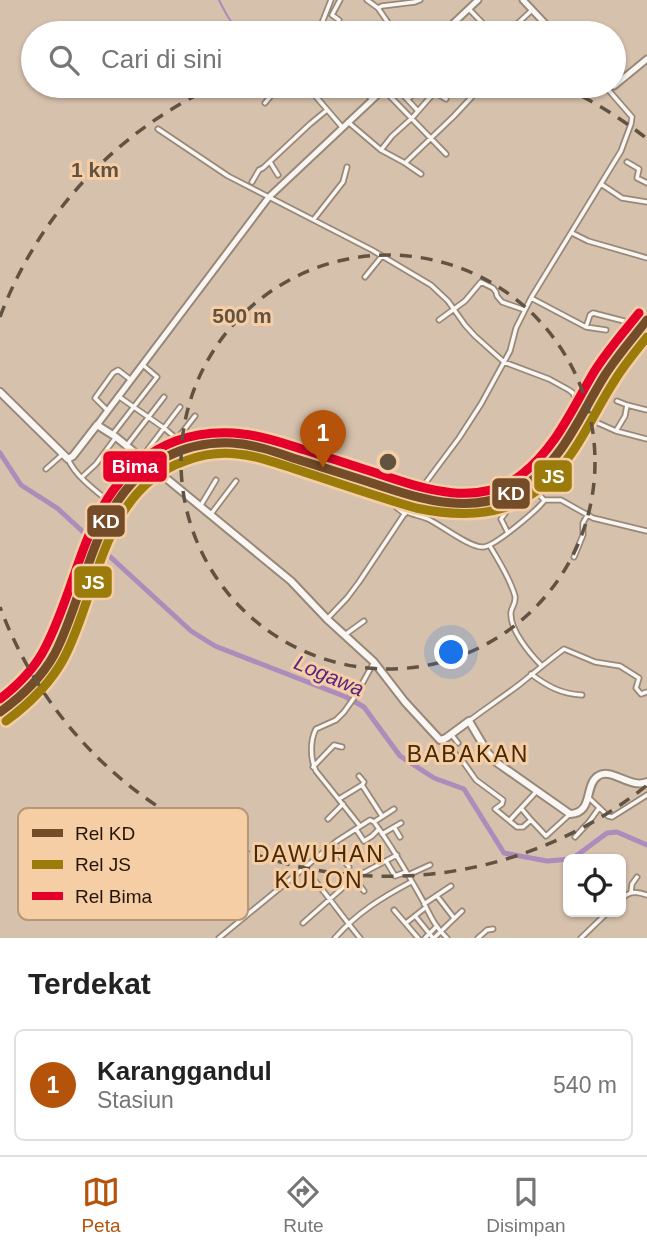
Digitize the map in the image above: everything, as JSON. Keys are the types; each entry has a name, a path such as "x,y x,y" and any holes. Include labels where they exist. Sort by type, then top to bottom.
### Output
{"main road":[{"path":"0,392 66,456 73,456 97,425 114,436 285,575 344,636 374,662 405,702 442,740 469,721 492,758 570,814 581,810 596,778 603,774 633,783 647,782"}],"street":[{"path":"323,21 331,0"},
{"path":"339,20 332,15 340,0"},
{"path":"367,0 378,8 387,21"},
{"path":"378,8 382,5 420,0"},
{"path":"523,0 543,21"},
{"path":"458,21 476,1"},
{"path":"469,9 480,21"},
{"path":"522,21 532,9"},
{"path":"626,76 647,59"},
{"path":"265,103 269,98"},
{"path":"317,98 342,127"},
{"path":"394,98 446,154"},
{"path":"381,150 429,98"},
{"path":"405,163 470,98"},
{"path":"327,619 355,588 481,404 512,346 524,310 621,151 633,118 616,98"},
{"path":"97,425 269,197 372,99"},
{"path":"408,99 418,111"},
{"path":"252,182 259,170 327,110"},
{"path":"348,122 381,150 421,174"},
{"path":"158,129 228,176 314,219 431,285 470,330 504,362 549,379 573,393 576,416"},
{"path":"270,162 278,175"},
{"path":"627,162 639,169 637,178 647,183"},
{"path":"314,219 343,182 347,167"},
{"path":"601,184 622,198 647,202"},
{"path":"572,233 588,241 647,258"},
{"path":"365,277 382,256"},
{"path":"439,320 468,298 480,282 493,288 502,302 524,310"},
{"path":"531,298 586,327 606,330"},
{"path":"586,327 593,313 624,321 635,333"},
{"path":"640,338 647,340"},
{"path":"82,477 96,464 134,406 158,377 143,364"},
{"path":"108,410 95,398 116,370 131,380"},
{"path":"508,533 501,519 517,497 536,491 548,483 556,467 575,452 579,432 609,392"},
{"path":"118,396 177,439"},
{"path":"127,447 164,397"},
{"path":"617,401 647,410"},
{"path":"616,431 625,416 627,405"},
{"path":"97,513 180,407"},
{"path":"156,457 169,451 195,416"},
{"path":"589,419 616,431 647,439"},
{"path":"46,469 66,456 82,477 107,500"},
{"path":"317,469 394,493 396,507 429,520 480,547 490,546 508,533 544,500 564,500 593,518 647,531"},
{"path":"201,506 216,480"},
{"path":"211,514 236,481"},
{"path":"536,491 544,500"},
{"path":"395,497 402,500 407,512"},
{"path":"574,557 588,514"},
{"path":"490,546 508,577 514,596 515,603 511,613 515,628 528,651 541,666"},
{"path":"344,636 364,621"},
{"path":"469,721 562,649 599,663 620,666 639,678 636,687 639,693 647,692"},
{"path":"374,662 348,708 336,720 315,731 312,757 313,767 343,804 364,841 379,829"},
{"path":"531,674 554,690 582,695"},
{"path":"451,734 458,743"},
{"path":"442,740 476,780 503,800 495,809 517,827 522,828 531,820"},
{"path":"313,767 334,745 342,747"},
{"path":"359,776 382,816"},
{"path":"339,799 362,785"},
{"path":"510,820 538,791"},
{"path":"588,797 608,816 614,817 647,794"},
{"path":"328,819 343,804"},
{"path":"248,914 358,827 370,820 374,821 394,808"},
{"path":"521,808 545,836 570,814"},
{"path":"575,837 599,808"},
{"path":"374,821 397,855 436,927 446,938"},
{"path":"382,834 401,823"},
{"path":"394,827 400,837"},
{"path":"332,846 349,867"},
{"path":"303,923 355,879 397,855"},
{"path":"386,861 395,875 430,865"},
{"path":"304,868 360,938"},
{"path":"631,892 636,877"},
{"path":"355,879 364,891"},
{"path":"335,938 368,906 411,882"},
{"path":"406,923 451,886"},
{"path":"626,896 635,891 647,895"},
{"path":"437,896 454,918"},
{"path":"394,909 418,938"},
{"path":"430,937 440,932 461,911"},
{"path":"416,917 430,937"},
{"path":"584,937 603,917"},
{"path":"219,938 241,920"},
{"path":"430,937 436,927"},
{"path":"478,938 486,930 493,929"}],"waterway":[{"path":"219,0 231,21"},
{"name":"Logawa","path":"0,453 21,485 57,508 191,631 215,646 346,697 364,707 400,756 434,778 464,789 504,853 547,861 572,859 607,833 617,832 647,845"}],"rail line":[{"name":"Bima","path":"0,699 26,676 45,648 87,540 114,490 133,468 157,450 199,435 243,434 274,440 427,489 466,493 504,486 521,475 544,453 599,364 639,313"},
{"name":"KD","path":"0,712 30,686 54,655 95,546 122,495 141,474 166,457 206,444 255,446 428,499 448,503 488,501 507,495 540,474 562,448 596,389 647,320"},
{"name":"JS","path":"6,721 38,693 64,658 106,545 119,518 136,495 157,475 197,457 237,454 271,461 416,508 462,514 503,508 522,500 556,474 577,445 619,374 647,337"}],"place":[{"name":"Karanggandul","path":"323,468"}],"district":[{"name":"BABAKAN","path":"468,754"},
{"name":"DAWUHAN KULON","path":"319,867"}]}
